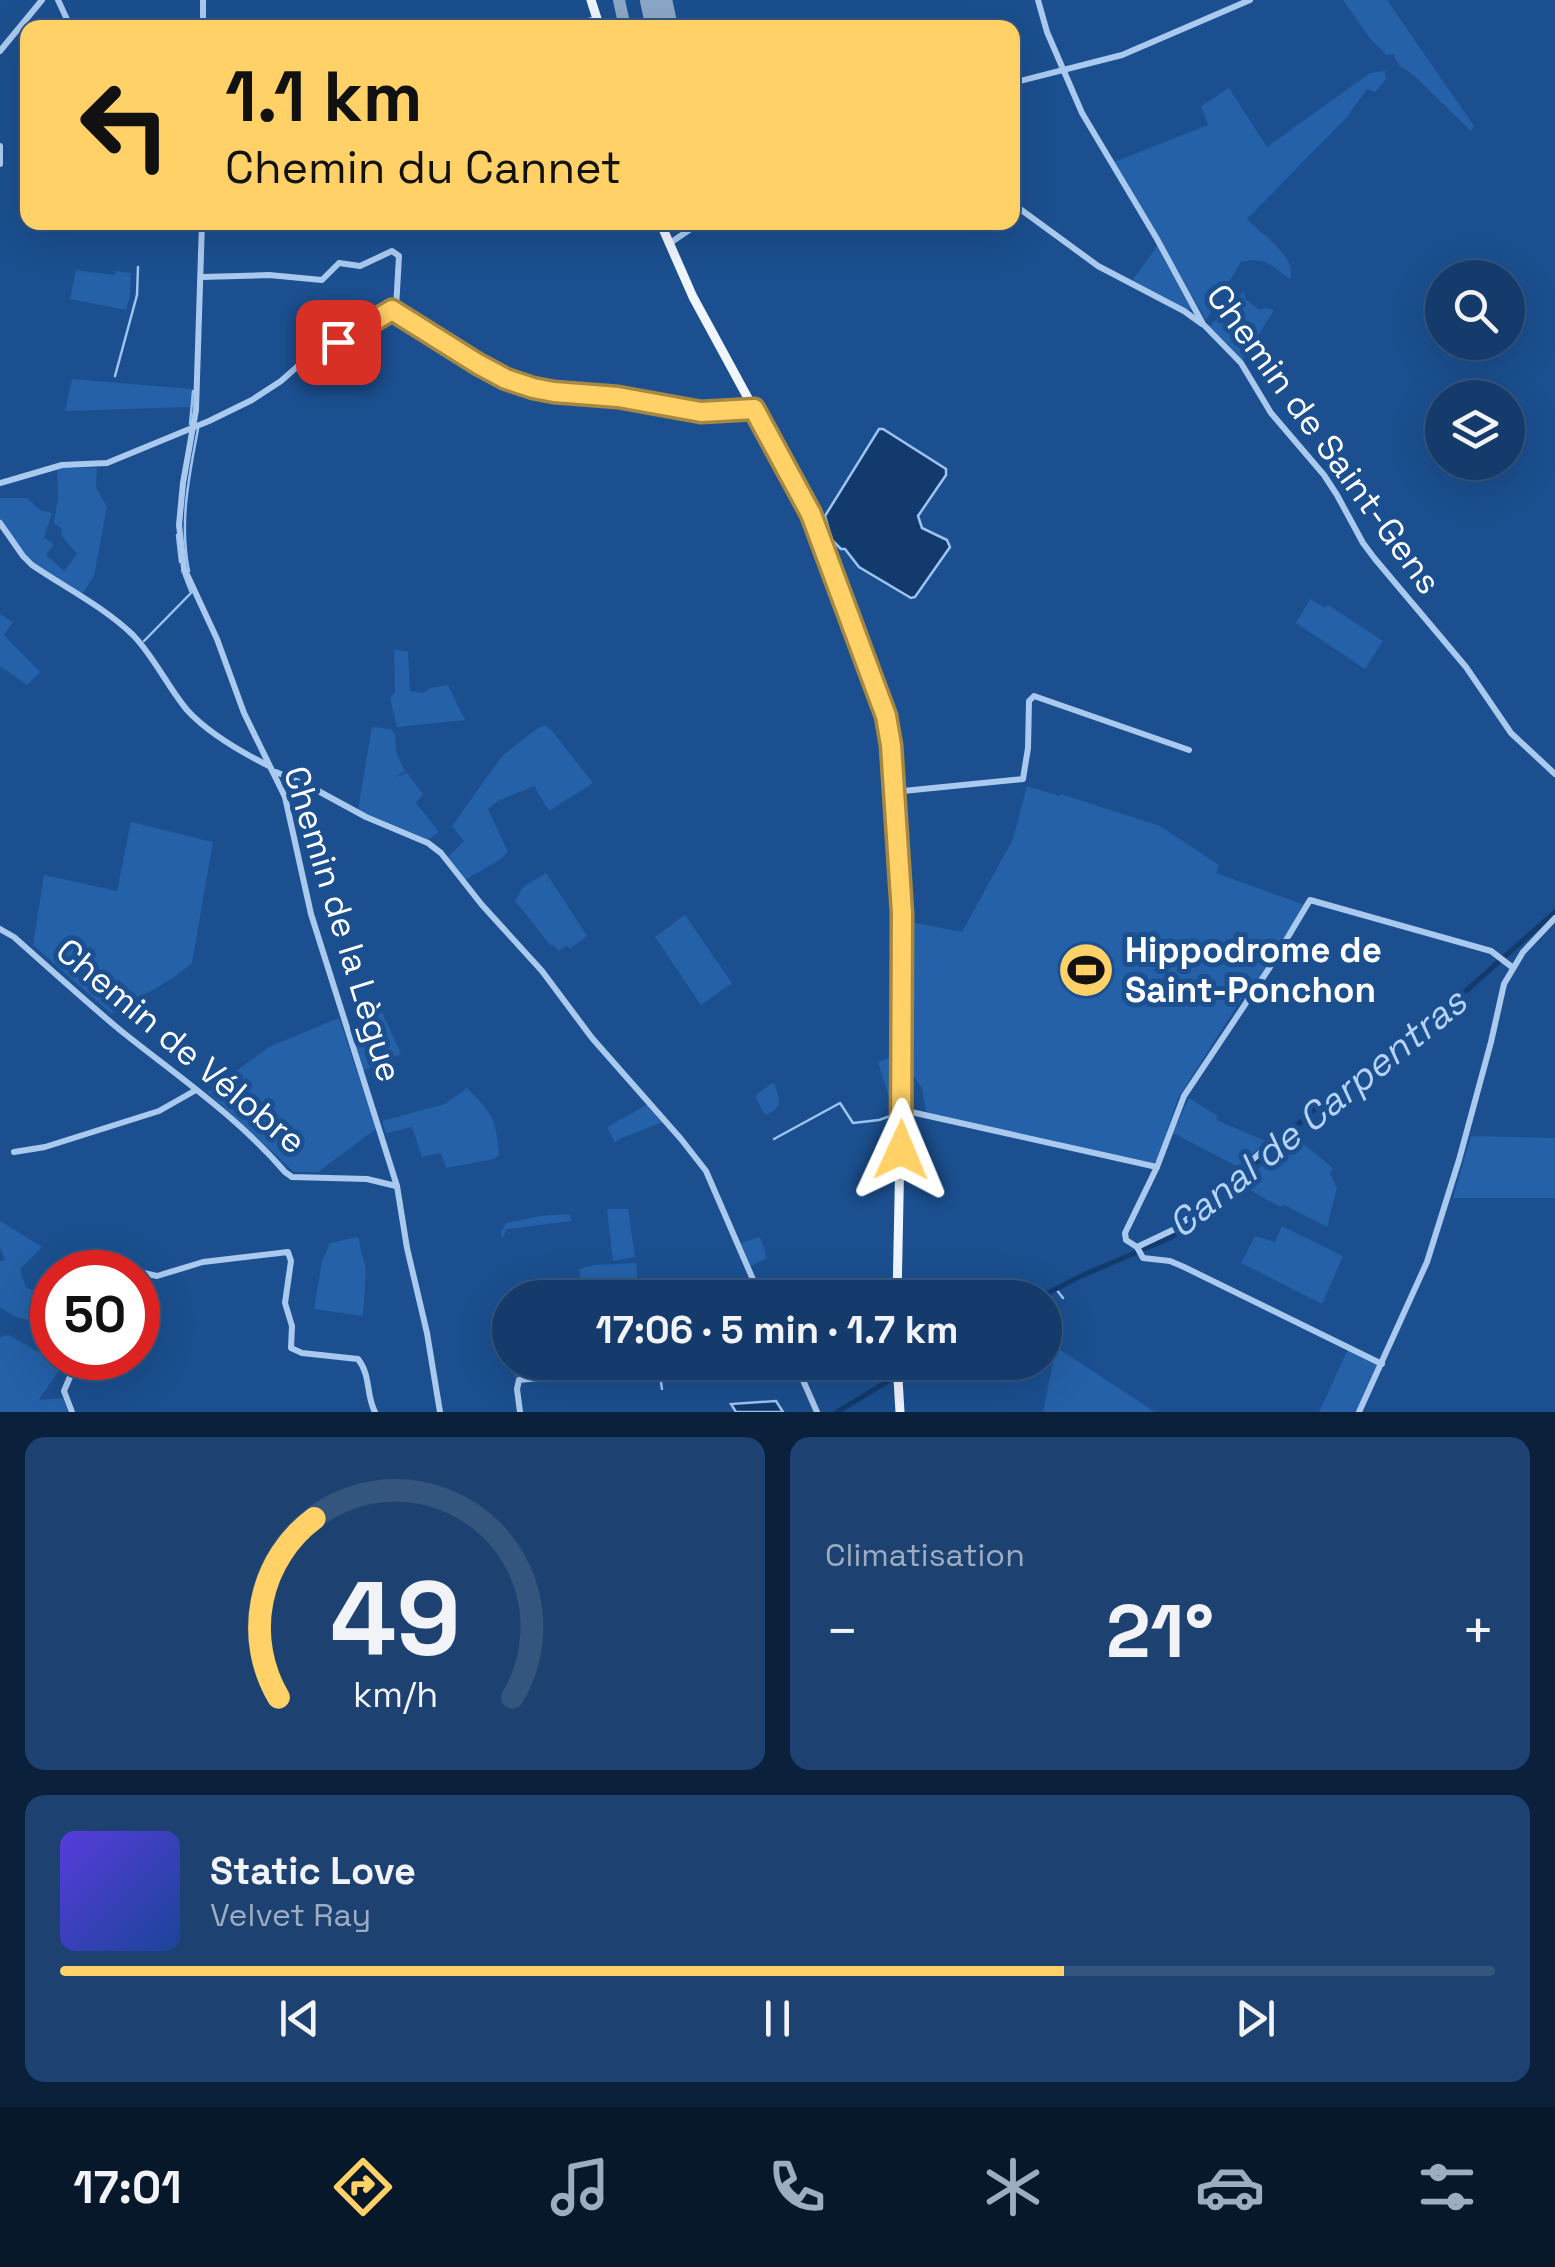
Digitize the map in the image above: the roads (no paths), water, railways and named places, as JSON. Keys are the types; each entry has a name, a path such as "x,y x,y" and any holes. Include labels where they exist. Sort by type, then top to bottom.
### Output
{"main road":[{"path":"663,230 693,297 811,514 886,716 902,944 897,1280"},
{"path":"898,1380 900,1412"}],"street":[{"path":"25,20 42,0"},
{"name":"Chemin de Saint-Gens","path":"1038,0 1047,32 1082,113 1203,324 1242,362 1271,412 1338,494 1375,559 1466,666 1511,732 1555,774"},
{"path":"1020,81 1122,55 1250,0"},
{"path":"0,50 20,26"},
{"path":"0,146 0,164"},
{"path":"1020,209 1098,266 1203,324"},
{"name":"Chemin de la Lègue","path":"202,230 194,427 180,504 180,549 184,568 218,639 244,712 285,797 311,914 397,1186 440,1412"},
{"path":"672,230 680,234"},
{"path":"668,242 687,230"},
{"path":"202,277 269,274 322,280 339,263 360,266 392,251 399,256 400,266 396,308"},
{"path":"0,484 62,465 107,463 194,427 252,400 307,358 392,310 478,364 533,388 618,397 701,412 754,409"},
{"path":"0,523 32,565 126,629 200,722 273,769 441,852 706,1171 753,1280"},
{"path":"894,795 1023,780 1030,700 1034,696 1189,750"},
{"path":"1382,1364 1184,1267 1150,1259 1124,1235 1184,1096 1310,900 1492,951 1512,967"},
{"path":"1359,1412 1427,1262 1460,1160 1492,1042 1500,994 1512,967 1555,918"},
{"name":"Chemin de Vélobre","path":"0,929 196,1090 292,1176 367,1179 397,1186"},
{"path":"14,1152 159,1111 196,1090"},
{"path":"902,1110 1156,1167"},
{"path":"1139,1250 1177,1228 1259,1154 1274,1132"},
{"path":"160,1275 203,1262 288,1252 291,1261 284,1303 292,1326 292,1348 302,1353 358,1360 367,1374 375,1412"},
{"path":"69,1380 64,1391 72,1412"},
{"path":"519,1380 516,1389 520,1412"},
{"path":"803,1380 817,1412"}],"waterway":[{"path":"115,376 137,295 138,267"},
{"path":"190,424 193,391"},
{"path":"189,571 185,517 198,429"},
{"path":"177,535 180,562"},
{"path":"144,641 191,593 182,570"},
{"name":"Canal de Carpentras","path":"1062,1286 1172,1237 1343,1084 1432,1021 1555,912"},
{"path":"774,1139 840,1103 853,1123 896,1114"},
{"path":"661,1380 662,1389"},
{"name":"Canal de Carpentras","path":"837,1412 890,1380"}],"place":[{"name":"Hippodrome de Saint-Ponchon","path":"1086,970"}]}
